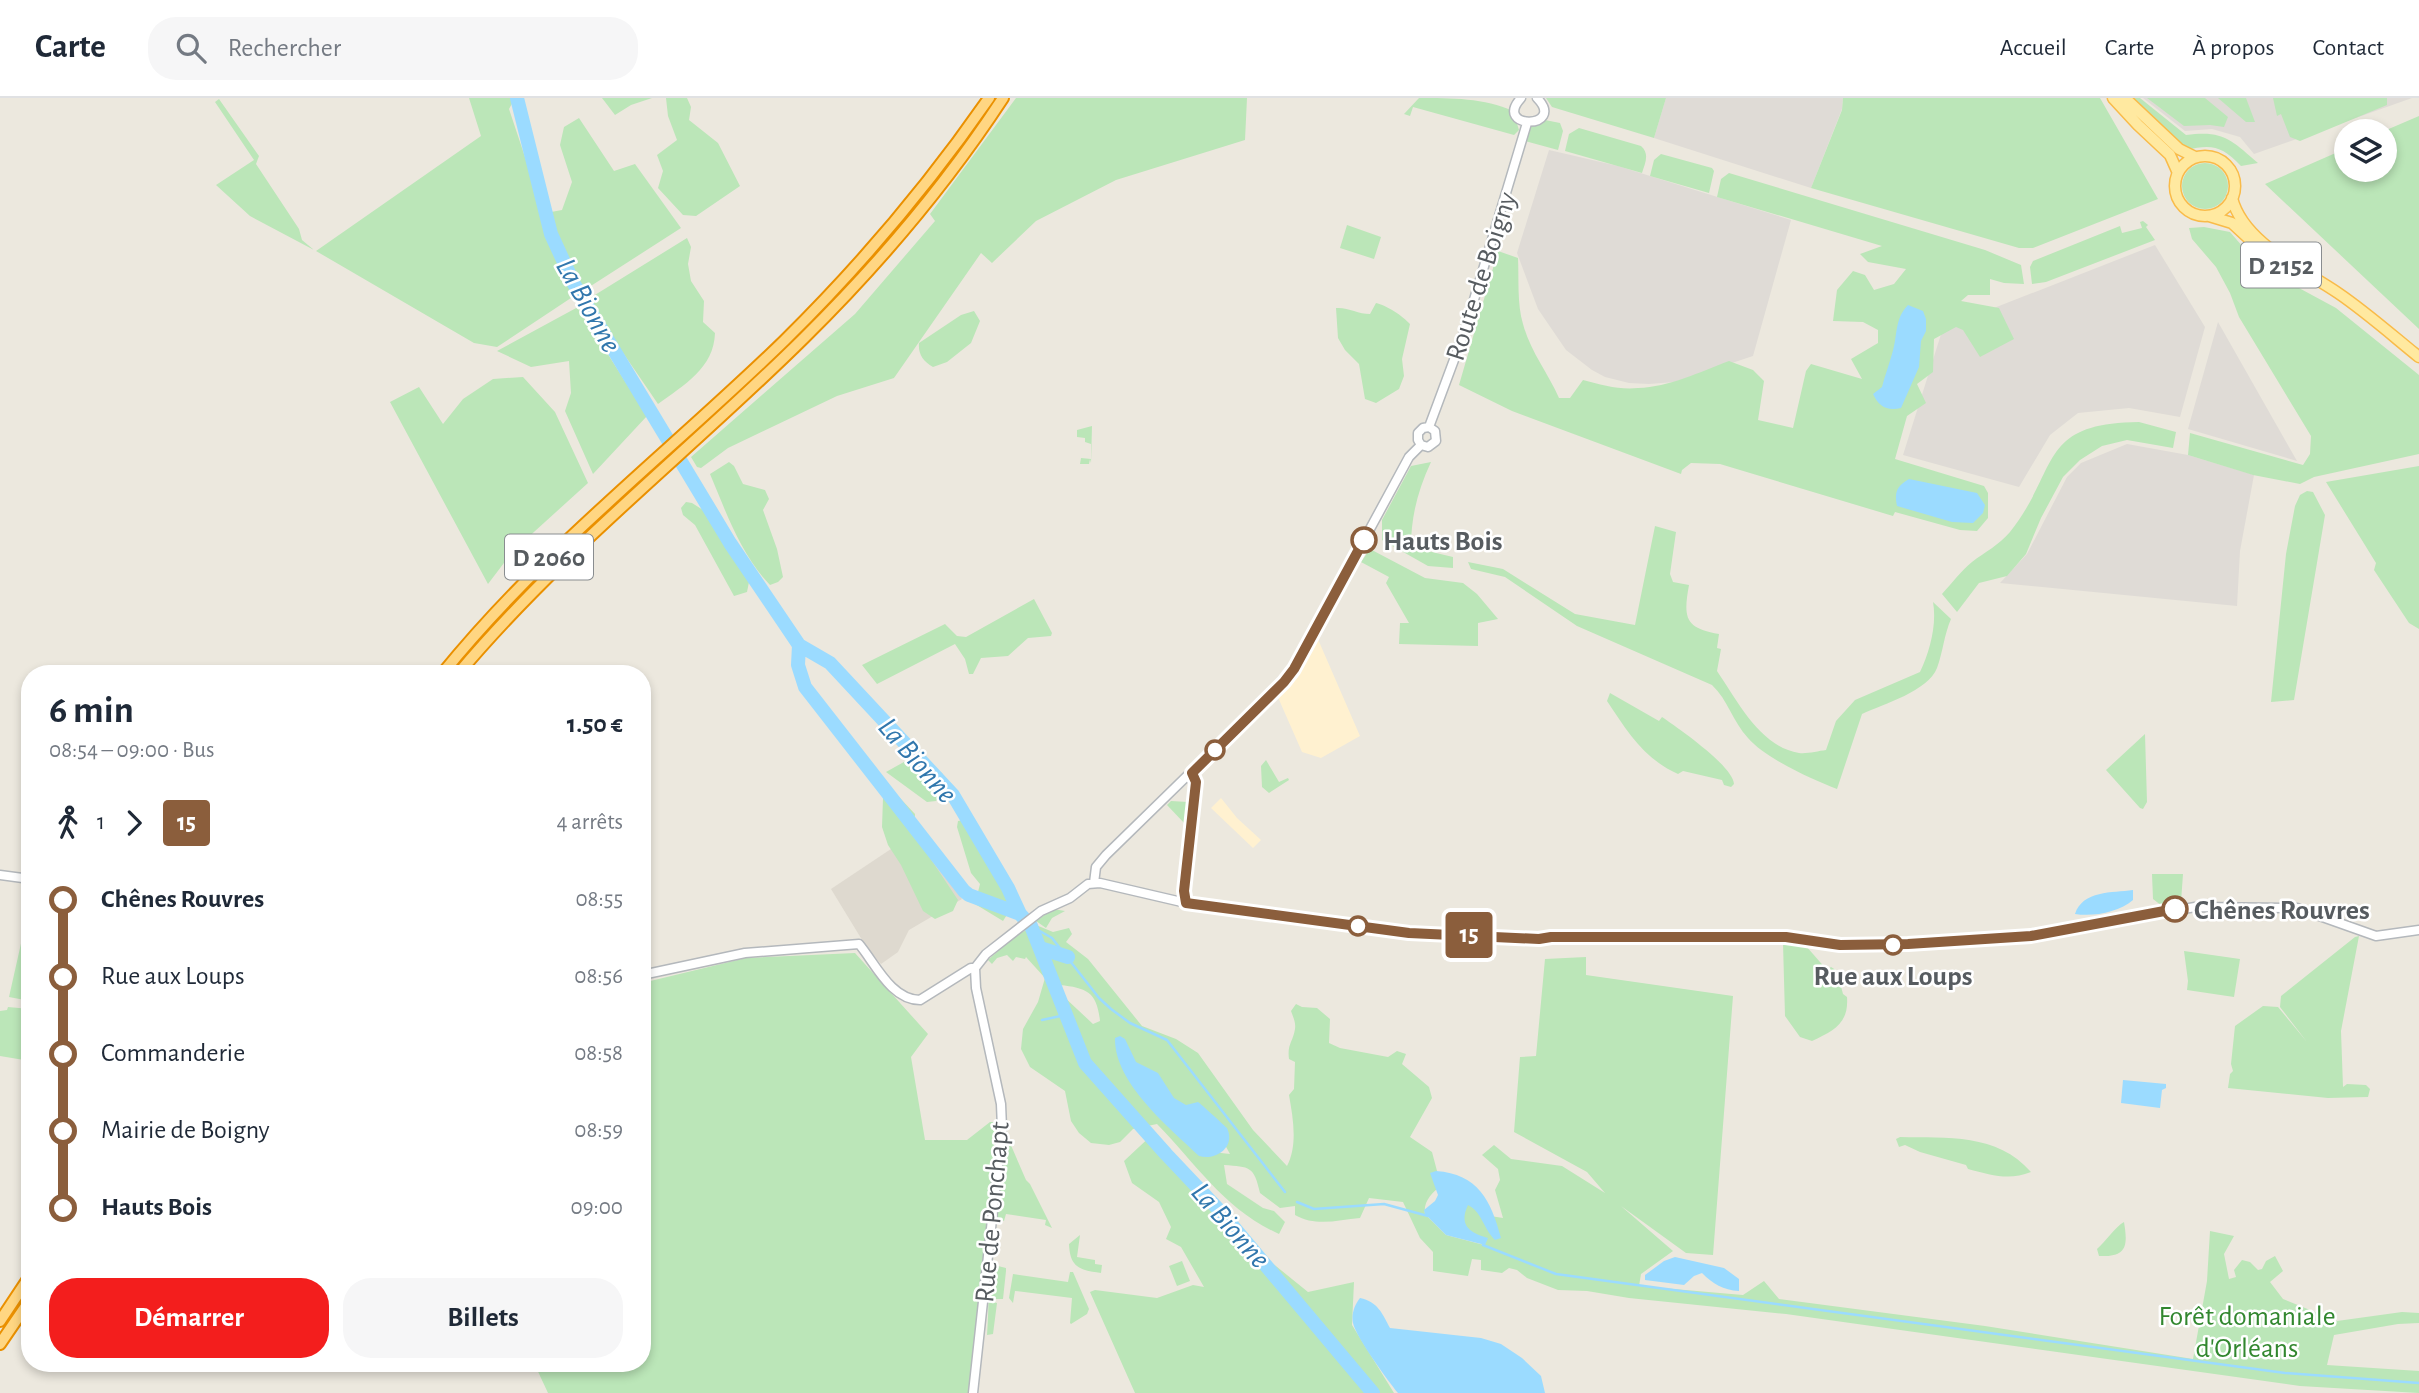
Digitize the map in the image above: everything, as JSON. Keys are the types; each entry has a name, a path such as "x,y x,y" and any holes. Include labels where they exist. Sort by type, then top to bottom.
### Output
{"highway":[{"name":"D 2060","path":"450,665 563,542 782,342 840,285 910,205 989,98"},
{"name":"D 2060","path":"466,665 534,590 803,339 897,239 956,166 1003,98"},
{"path":"0,1321 21,1290"},
{"path":"0,1344 21,1313"}],"main road":[{"path":"2113,98 2175,162 2178,173 2175,187 2180,203 2190,212 2209,216 2218,213 2232,198 2234,177 2230,168 2220,159 2212,156 2195,157 2178,173"},
{"path":"2125,98 2179,149 2195,157"},
{"name":"D 2152","path":"2232,198 2235,210 2258,237 2281,257 2341,295 2419,357"},
{"name":"D 2152","path":"2209,216 2232,223 2280,265 2358,309"}],"street":[{"path":"1521,98 1516,106 1516,114 1521,121 1527,123"},
{"name":"Route de Boigny","path":"1429,427 1464,333 1527,123 1535,122 1542,114 1542,105 1537,98"},
{"path":"1429,427 1435,431 1436,441 1428,447 1421,444 1418,433 1423,428 1429,427"},
{"path":"1294,669 1409,457 1421,444"},
{"path":"1094,883 1096,867 1105,855 1272,693"},
{"path":"0,875 21,878"},
{"path":"651,973 745,953 859,944 892,987 903,996 920,1000 975,968 986,954 1033,917 1094,883 1186,903 1382,930 1539,939 1786,937 1840,945 1908,944 2031,936 2195,907 2297,908 2376,936 2419,930"},
{"name":"Rue de Ponchapt","path":"973,1393 1002,1128 1001,1104 978,998 975,968"}],"shaded area":[{"path":"1666,98 1843,98 1842,109 1811,188 1654,138"},
{"path":"2143,98 2412,98 2353,119 2334,119 2334,126 2254,154 2240,137 2212,129 2185,131"},
{"path":"1549,150 1618,166 1791,220 1753,356 1675,382 1649,384 1629,383 1605,377 1566,350 1538,309 1517,253"},
{"path":"2155,245 2205,327 2180,417 2129,408 2078,413 2050,435 2019,487 1903,455 1943,328"},
{"path":"2218,322 2297,461 2188,429"},
{"path":"2127,444 2188,455 2254,475 2240,551 2237,606 2000,583 2027,554 2067,477 2081,463"},
{"path":"1317,637 1360,736 1321,758 1302,752 1277,695"},
{"path":"1221,798 1237,818 1261,840 1253,848 1211,808"},
{"path":"915,833 962,899 909,930 898,952 881,964 867,948 831,889"}],"green space":[{"path":"469,98 515,98 509,109 544,214 577,294 497,347 474,343 316,251 481,136"},
{"path":"602,98 652,98 631,105 615,115"},
{"path":"666,98 687,98 691,107 689,120 718,143 740,186 696,216 683,215 658,188 663,171 657,155 677,140 668,116"},
{"path":"1016,98 1247,98 1245,140 1116,180 1036,221 992,263 981,253 894,378 837,396 728,448 701,468 697,467 691,457 855,314 935,221 930,214"},
{"path":"1419,98 1491,103 1513,111 1519,130 1514,135 1413,107 1410,116 1404,114"},
{"path":"1546,98 1666,98 1654,138 1552,107"},
{"path":"1843,98 2100,98 2158,199 2033,248 2019,248 1811,188 1842,110"},
{"path":"2129,98 2140,98 2186,135 2209,134 2226,138 2258,163 2241,166 2228,154 2216,148 2186,150"},
{"path":"2147,98 2205,98 2228,117 2224,127 2184,126"},
{"path":"2218,98 2246,98 2255,122 2246,122"},
{"path":"2273,98 2387,98 2387,105 2353,119 2334,119 2334,127 2300,141 2290,137 2281,114 2277,116"},
{"path":"219,99 259,156 256,164 299,229 302,240 314,250 250,216 216,185 254,160 215,102"},
{"path":"2419,116 2419,329 2265,184 2334,154 2334,182 2397,182 2397,125"},
{"path":"579,118 614,171 635,164 681,228 583,291 556,233 551,212 562,210 572,182 560,145 564,127"},
{"path":"1545,120 1560,123 1563,131 1558,150 1525,141 1531,126"},
{"path":"1579,128 1641,146 1646,155 1642,173 1565,151 1569,134"},
{"path":"1661,154 1712,168 1714,171 1709,193 1650,176 1654,160"},
{"path":"2205,163 2221,170 2228,186 2221,202 2205,209 2189,202 2182,186 2189,170"},
{"path":"1729,173 1985,250 2021,265 2024,284 1990,279 1990,295 1968,295 1961,301 1999,308 2014,339 1980,357 1963,330 1956,327 1934,339 1933,372 1917,384 1926,403 1907,416 1895,459 1984,486 1988,493 1988,518 1977,531 1960,530 1895,512 1893,516 1720,464 1691,463 1681,474 1512,411 1459,385 1498,251 1518,258 1519,300 1523,324 1559,398 1570,398 1583,380 1617,388 1650,387 1729,361 1753,370 1764,381 1758,420 1793,428 1806,371 1811,364 1862,379 1851,359 1878,343 1878,330 1863,322 1833,321 1837,290 1853,271 1865,275 1874,290 1894,284 1906,269 1868,262 1860,254 1882,246 1717,197 1721,179"},
{"path":"2143,221 2155,240 2046,282 2032,284 2030,267 2033,261 2120,226 2122,233 2142,228 2140,222"},
{"path":"1347,225 1381,237 1374,259 1340,248"},
{"path":"2204,227 2230,232 2275,275 2336,308 2419,375 2419,454 2314,477 2300,484 2253,475 2188,455 2190,433 2303,465 2310,454 2311,436 2239,317 2216,267 2192,239 2189,228"},
{"path":"687,238 691,247 688,264 691,281 704,301 703,322 715,333 713,345 709,356 696,374 658,404 590,298"},
{"path":"1376,303 1394,311 1410,324 1402,359 1404,376 1399,389 1376,403 1365,399 1359,364 1338,338 1336,308 1370,314"},
{"path":"578,307 647,416 593,474 565,411 571,393 569,361 531,367 497,351"},
{"path":"974,311 980,321 971,343 947,362 933,367 926,362 920,354 919,343 961,315"},
{"path":"523,377 555,412 588,483 513,551 488,584 390,402 419,387 443,424 463,399 493,379"},
{"path":"2139,422 2176,432 2173,448 2127,440 2102,446 2080,460 2063,477 2026,554 2007,576 1979,583 1957,612 1942,594 1968,566 2010,532 2026,509 2055,454 2067,441 2083,431 2106,424"},
{"path":"1092,426 1091,463 1090,459 1089,464 1080,464 1081,458 1091,459 1091,444 1085,442 1085,438 1077,437 1077,430"},
{"path":"729,462 743,484 765,490 769,499 763,510 777,549 783,577 770,585 742,547 710,474"},
{"path":"1431,462 1416,503 1411,547 1453,557 1453,568 1428,566 1382,540 1382,520 1411,466"},
{"path":"2419,466 2419,629 2409,623 2374,570 2376,563 2326,482"},
{"path":"2307,491 2313,492 2325,515 2294,700 2271,702 2286,554 2295,506 2300,495"},
{"path":"686,502 703,510 749,582 747,592 734,596 695,525 683,515 681,508"},
{"path":"1655,526 1676,532 1670,574 1673,582 1689,585 1686,606 1693,625 1719,634 1717,648 1721,649 1717,671 1751,721 1773,742 1785,749 1799,753 1826,750 1836,721 1855,700 1920,672 1932,637 1933,602 1951,619 1937,668 1932,676 1904,696 1862,714 1837,789 1790,768 1756,746 1743,732 1712,685 1577,626 1505,577 1471,569 1468,562 1503,569 1575,614 1635,625"},
{"path":"1370,549 1425,578 1463,583 1477,594 1498,619 1478,623 1478,646 1399,644 1400,623 1409,623 1386,583 1389,577 1361,562"},
{"path":"1034,599 1052,633 1051,636 1028,638 1008,656 981,658 973,674 969,674 965,659 955,644 877,684 862,665 945,624 957,636 966,637"},
{"path":"1610,693 1659,721 1662,717 1680,730 1725,767 1734,784 1731,787 1724,785 1722,780 1683,771 1678,774 1655,760 1637,743 1614,712 1607,701"},
{"path":"2145,734 2147,802 2143,809 2106,770"},
{"path":"911,758 942,773 948,784 936,801 927,802 886,772"},
{"path":"1266,760 1279,782 1288,778 1289,780 1269,793 1262,787 1261,766"},
{"path":"899,797 915,814 914,834 958,900 953,911 935,919 923,911 901,865 888,845 882,827 883,798"},
{"path":"1171,801 1188,802 1185,824 1167,805"},
{"path":"970,819 985,838 1017,899 1003,921 975,904 980,884 971,873 957,827 958,821"},
{"path":"2152,874 2183,874 2181,902 2162,906 2153,899"},
{"path":"1053,909 1065,911 1052,918 1046,928 1036,921"},
{"name":"Forêt domaniale d'Orléans","path":"1036,925 1053,932 1069,928 1072,934 1066,942 1088,959 1142,1026 1176,1039 1198,1053 1253,1130 1287,1166 1294,1140 1289,1095 1294,1089 1295,1062 1289,1059 1289,1046 1295,1026 1291,1011 1296,1004 1317,1008 1330,1019 1329,1043 1340,1048 1388,1057 1397,1051 1406,1054 1402,1064 1429,1087 1432,1098 1410,1137 1432,1152 1441,1186 1434,1191 1425,1205 1425,1214 1446,1235 1484,1245 1464,1227 1458,1208 1470,1203 1484,1215 1503,1218 1495,1190 1500,1180 1498,1169 1482,1155 1494,1145 1511,1159 1562,1166 1605,1193 1587,1172 1514,1132 1520,1057 1536,1056 1545,959 1586,957 1586,975 1733,996 1713,1255 1686,1253 1621,1206 1673,1251 1641,1274 1639,1286 1743,1295 1764,1281 1779,1299 1985,1326 2193,1359 2207,1281 2210,1231 2234,1236 2224,1254 2229,1279 2236,1277 2234,1270 2242,1260 2250,1262 2258,1270 2275,1256 2283,1271 2270,1282 2283,1299 2337,1321 2402,1312 2419,1313 2419,1323 2334,1335 2327,1365 2419,1371 2419,1393 2300,1386 1786,1314 1558,1290 1527,1278 1517,1270 1509,1268 1502,1273 1481,1270 1481,1260 1472,1259 1468,1276 1433,1271 1433,1252 1420,1238 1403,1202 1369,1198 1360,1218 1311,1221 1295,1215 1295,1206 1280,1208 1260,1193 1256,1178 1250,1170 1224,1165 1227,1184 1263,1208 1274,1211 1285,1222 1279,1234 1242,1212 1227,1199 1157,1124 1133,1129 1120,1142 1109,1145 1091,1143 1079,1133 1071,1121 1065,1091 1030,1067 1021,1049 1023,1029 1038,1002 1045,978 1026,957 1016,957 1013,961 1007,955 997,958 992,964 988,960 1015,936","holes":["1060,985 1089,993 1099,1011 1100,1021 1093,1024 1062,995","1184,1107 1225,1145 1230,1154 1203,1151"]},
{"path":"2359,936 2341,1031 2343,1087 2347,1084 2366,1085 2370,1089 2368,1097 2328,1098 2228,1088 2233,1071 2231,1064 2235,1026 2263,1006 2278,1007 2307,1042 2280,1007 2281,996"},
{"path":"21,943 21,999 9,997"},
{"path":"1783,943 1806,946 1827,970 1831,967 1843,977 1839,979 1843,994 1847,997 1845,1014 1833,1030 1812,1041 1800,1037 1785,1016"},
{"path":"2184,951 2240,959 2234,997 2187,990"},
{"path":"855,953 928,1034 911,1057 925,1140 967,1140 990,1122 996,1122 984,1269 969,1393 548,1393 538,1372 651,1372 651,981 746,958"},
{"path":"8,1007 21,1008 21,1060 0,1056 0,1011 7,1010"},
{"path":"1155,1132 1203,1198 1245,1241 1308,1292 1354,1282 1352,1325 1394,1393 1135,1393 1090,1292 1095,1290 1157,1298 1193,1285 1204,1287 1181,1247 1166,1239 1171,1227 1159,1202 1132,1183 1124,1161"},
{"path":"1953,1138 1987,1144 2018,1159 2031,1172 2007,1177 1968,1169 1966,1165 1905,1145 1899,1147 1896,1139"},
{"path":"1010,1143 1052,1228 1045,1225 1046,1220 1006,1214 1004,1221 997,1218 1005,1149"},
{"path":"2124,1222 2124,1248 2115,1254 2099,1256 2097,1249"},
{"path":"1080,1235 1077,1257 1095,1260 1095,1264 1102,1265 1101,1273 1082,1269 1071,1258 1069,1244"},
{"path":"1182,1261 1190,1281 1177,1286 1169,1266"},
{"path":"991,1266 1006,1268 1006,1271 1003,1299 994,1299 993,1302 997,1303 993,1334 987,1335 990,1275"},
{"path":"1070,1272 1073,1272 1089,1309 1087,1314 1071,1324 1072,1298 1015,1291 1013,1303 1009,1298 1013,1274 1068,1282"}],"water":[{"path":"1908,305 1923,311 1926,331 1921,341 1919,367 1901,408 1892,409 1881,405 1873,394 1882,387 1898,322"},
{"path":"1909,479 1977,493 1985,505 1983,513 1973,523 1952,522 1897,506 1897,490"},
{"path":"2133,890 2133,900 2121,908 2098,914 2075,914 2079,906 2091,897"},
{"path":"1120,1036 1125,1039 1136,1062 1158,1073 1174,1098 1186,1105 1198,1102 1227,1128 1229,1141 1223,1151 1212,1156 1199,1156 1145,1103 1123,1071 1117,1055 1115,1038"},
{"path":"2123,1080 2166,1084 2166,1088 2162,1090 2160,1108 2121,1103"},
{"path":"1436,1171 1462,1177 1480,1191 1493,1212 1501,1238 1495,1240 1473,1208 1468,1205 1465,1223 1476,1234 1488,1238 1485,1245 1446,1235 1425,1214 1424,1210 1438,1195 1430,1173"},
{"path":"1675,1257 1724,1268 1739,1279 1739,1291 1719,1286 1702,1273 1684,1285 1645,1280 1645,1275 1664,1261"},
{"path":"1360,1298 1375,1305 1390,1328 1481,1338 1501,1344 1522,1358 1541,1376 1545,1393 1398,1393 1355,1330 1353,1313"}],"waterway":[{"name":"La Bionne","path":"517,98 551,234 574,284 730,543 799,645 830,663 953,795 1008,888 1020,914 1031,926 1085,1063 1219,1210 1373,1393"},
{"path":"799,645 798,665 805,687 964,891 1020,914"},
{"path":"1031,926 1052,938 1099,998 1111,1009 1130,1023 1167,1040 1285,1192"},
{"path":"1040,948 1068,957"},
{"path":"1042,1020 1065,1015"},
{"path":"1297,1202 1314,1209 1384,1204 1428,1216"},
{"path":"1483,1245 1556,1274 2285,1373 2419,1383"}],"bus line":[{"name":"15","path":"1364,540 1294,669 1192,773 1196,782 1184,891 1186,903 1409,933 1539,939 1786,937 1840,945 1908,944 2031,936 2175,909"}],"place":[{"name":"Hauts Bois","path":"1364,540"},
{"name":"Chênes Rouvres","path":"2175,909"},
{"name":"Rue aux Loups","path":"1893,945"}]}
